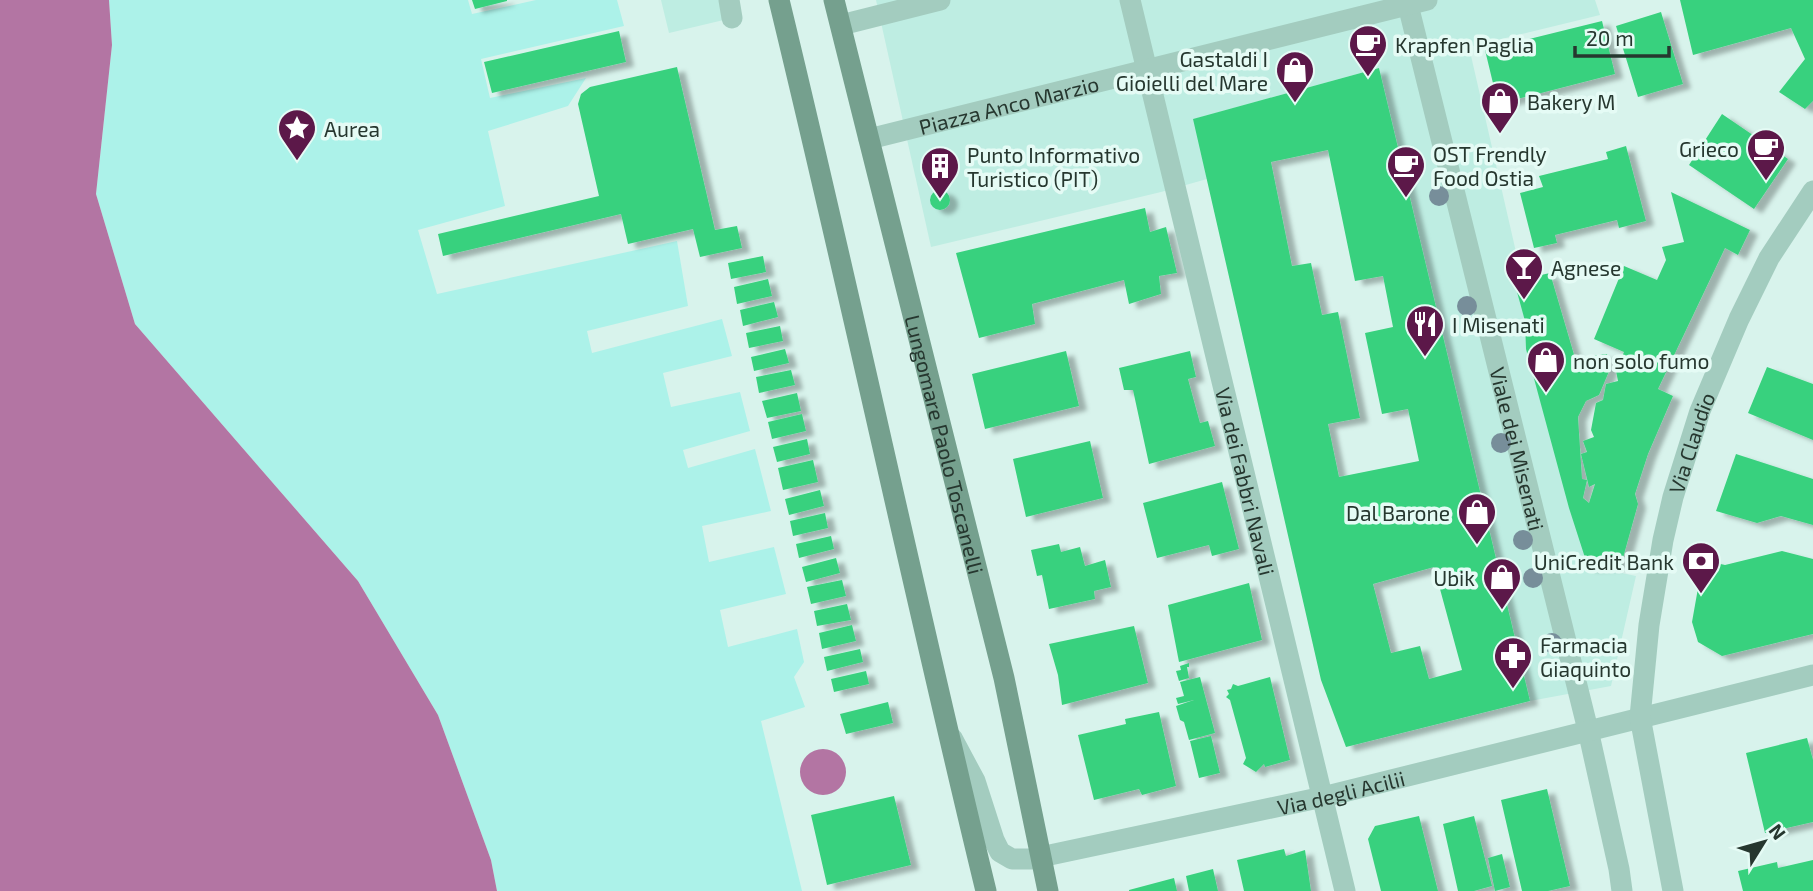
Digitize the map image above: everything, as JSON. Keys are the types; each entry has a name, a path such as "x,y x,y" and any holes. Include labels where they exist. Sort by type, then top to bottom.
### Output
{"main road":[{"path":"779,0 986,891"},
{"name":"Lungomare Paolo Toscanelli","path":"834,0 1004,678 1039,858 1048,891"}],"street":[{"path":"841,25 940,0"},
{"path":"1130,0 1147,71"},
{"name":"Piazza Anco Marzio","path":"869,139 1147,71 1370,7 1418,2"},
{"name":"Viale dei Misenati","path":"1418,2 1588,730 1622,891"},
{"name":"Via dei Fabbri Navali","path":"1147,71 1345,891"},
{"name":"Via Claudio","path":"1673,891 1640,717 1649,625 1663,540 1673,497 1700,411 1754,287 1779,241 1813,191"},
{"name":"Via degli Acilii","path":"947,731 975,781 993,839 1000,852 1012,859 1039,858 1323,797 1813,675"}],"sand":[{"path":"109,0 468,0 472,14 536,0 617,0 624,26 481,59 490,98 586,78 568,106 488,131 505,206 418,230 437,294 677,241 688,306 587,331 592,353 722,319 732,356 663,373 671,407 740,392 750,431 683,450 688,468 755,449 771,511 702,526 709,562 774,547 786,594 720,610 728,647 797,629 804,662 794,677 805,707 761,721 802,891 497,891 491,860 438,715 358,581 135,324 96,194 112,45"}],"shaded area":[{"path":"0,0 109,0 112,45 96,194 135,324 358,581 438,715 491,860 497,891 0,891"},
{"path":"661,0 728,0 732,18 669,33"},
{"path":"876,0 1595,0 1600,15 1469,47 1588,566 1636,576 1611,686 1530,701 1379,68 1194,119 1207,179 931,247"},
{"path":"823,749 839,756 846,772 839,788 823,795 807,788 800,772 807,756"}],"building":[{"path":"472,0 507,0 507,1 475,9"},
{"path":"1680,0 1813,0 1813,101 1805,109 1779,92 1805,59 1791,28 1693,55"},
{"path":"1661,12 1683,84 1638,97 1616,26"},
{"path":"1602,21 1615,74 1498,104 1485,50"},
{"path":"619,31 626,62 492,93 484,62"},
{"path":"677,67 715,230 737,226 742,248 700,257 693,229 628,244 621,214 443,256 438,234 599,196 578,104 581,94 590,87"},
{"path":"1379,68 1530,701 1346,747 1321,680 1193,119","holes":["1328,150 1355,281 1383,276 1393,327 1365,333 1382,414 1408,409 1419,461 1339,477 1328,424 1360,418 1338,312 1322,315 1311,263 1292,266 1271,162","1434,567 1462,670 1429,679 1420,646 1391,653 1373,584"]},
{"path":"1722,114 1788,159 1754,209 1689,165"},
{"path":"1626,146 1646,221 1619,228 1617,220 1555,235 1557,243 1534,248 1520,193 1543,187 1539,176 1608,159 1606,152"},
{"name":"Punto Informativo Turistico (PIT)","path":"940,190 947,193 950,200 947,207 940,210 933,207 930,200 933,193"},
{"path":"1671,192 1750,230 1738,255 1725,248 1658,389 1673,396 1648,454 1635,494 1638,504 1621,565 1588,567 1569,508 1526,349 1525,321 1514,281 1550,273 1575,358 1607,354 1610,369 1599,395 1586,401 1578,417 1582,479 1587,480 1583,498 1589,503 1595,484 1589,487 1581,454 1587,452 1583,441 1594,437 1591,430 1596,403 1603,400 1606,384 1618,381 1616,371 1624,352 1594,339 1624,266 1657,280 1666,260 1662,247 1684,242"},
{"path":"1145,208 1150,232 1166,227 1177,273 1159,276 1161,294 1129,304 1124,280 1032,304 1035,324 979,338 956,253"},
{"path":"763,256 766,272 731,279 728,263"},
{"path":"768,279 772,296 737,304 734,287"},
{"path":"774,302 778,317 743,326 740,310"},
{"path":"780,326 783,341 749,348 746,333"},
{"path":"785,349 789,363 754,371 751,357"},
{"path":"1066,351 1079,406 985,429 972,374"},
{"path":"1190,351 1196,377 1188,379 1200,423 1208,421 1215,446 1149,464 1133,390 1124,390 1119,368"},
{"path":"1767,367 1813,384 1813,440 1748,413"},
{"path":"791,370 795,385 759,393 756,377"},
{"path":"797,393 801,411 767,418 762,401"},
{"path":"802,414 806,431 772,439 768,422"},
{"path":"807,439 810,454 777,462 773,447"},
{"path":"1090,441 1103,498 1026,517 1013,459"},
{"path":"1736,454 1813,479 1813,525 1781,516 1757,523 1716,511"},
{"path":"813,460 818,482 783,490 778,468"},
{"path":"1222,482 1239,549 1212,556 1209,545 1157,558 1143,503"},
{"path":"820,490 824,506 789,515 785,499"},
{"path":"825,513 828,528 793,536 790,521"},
{"path":"831,536 834,549 799,558 796,544"},
{"path":"1059,544 1061,552 1080,547 1085,566 1105,560 1111,587 1094,591 1095,599 1049,609 1042,575 1037,576 1031,550"},
{"path":"1782,551 1813,559 1813,634 1722,656 1698,642 1692,622 1703,560 1725,565"},
{"path":"836,558 840,573 806,582 802,567"},
{"path":"842,580 846,596 811,604 807,587"},
{"path":"1249,583 1262,640 1179,662 1168,605"},
{"path":"847,604 851,620 817,626 814,611"},
{"path":"852,625 856,641 822,649 819,633"},
{"path":"1134,626 1148,683 1062,705 1058,675 1049,644"},
{"path":"860,649 863,662 827,671 824,657"},
{"path":"1189,663 1189,678 1179,681 1176,671 1181,670 1180,666"},
{"path":"866,671 869,684 834,692 831,679"},
{"path":"1200,677 1215,733 1189,740 1176,706 1194,700 1178,704 1176,698 1184,696 1180,682"},
{"path":"1270,677 1290,760 1265,767 1264,764 1256,772 1243,764 1246,758 1230,700 1226,697 1229,694 1227,690 1231,689 1233,684 1238,686"},
{"path":"888,702 893,723 846,734 840,714"},
{"path":"1159,712 1176,786 1142,795 1139,789 1094,800 1078,735 1126,724 1125,719"},
{"path":"1211,736 1220,773 1199,778 1190,741"},
{"path":"1807,738 1813,760 1813,822 1765,833 1746,753"},
{"path":"1547,789 1570,886 1548,891 1522,891 1501,800"},
{"path":"894,796 911,865 827,885 811,815"},
{"path":"1419,816 1438,891 1381,891 1368,839 1375,826"},
{"path":"1474,816 1492,886 1474,891 1458,891 1443,824"},
{"path":"1284,849 1286,856 1305,850 1311,891 1244,891 1237,860"},
{"path":"1502,854 1510,887 1495,891 1488,858"},
{"path":"1813,860 1813,891 1743,891 1738,871 1777,862 1778,868"},
{"path":"1213,869 1218,891 1189,891 1186,876"},
{"path":"1174,878 1177,891 1129,891 1129,890"}],"place":[{"name":"Krapfen Paglia","path":"1368,78"},
{"name":"Gastaldi I Gioielli del Mare","path":"1295,104"},
{"name":"Bakery M","path":"1500,135"},
{"name":"Aurea","path":"297,162"},
{"name":"Grieco","path":"1766,182"},
{"name":"OST Frendly Food Ostia","path":"1406,199"},
{"name":"Punto Informativo Turistico (PIT)","path":"940,200"},
{"name":"Agnese","path":"1524,301"},
{"name":"I Misenati","path":"1425,358"},
{"name":"non solo fumo","path":"1546,394"},
{"name":"Dal Barone","path":"1477,546"},
{"name":"UniCredit Bank","path":"1701,595"},
{"name":"Ubik","path":"1502,611"},
{"name":"Farmacia Giaquinto","path":"1513,690"}]}
